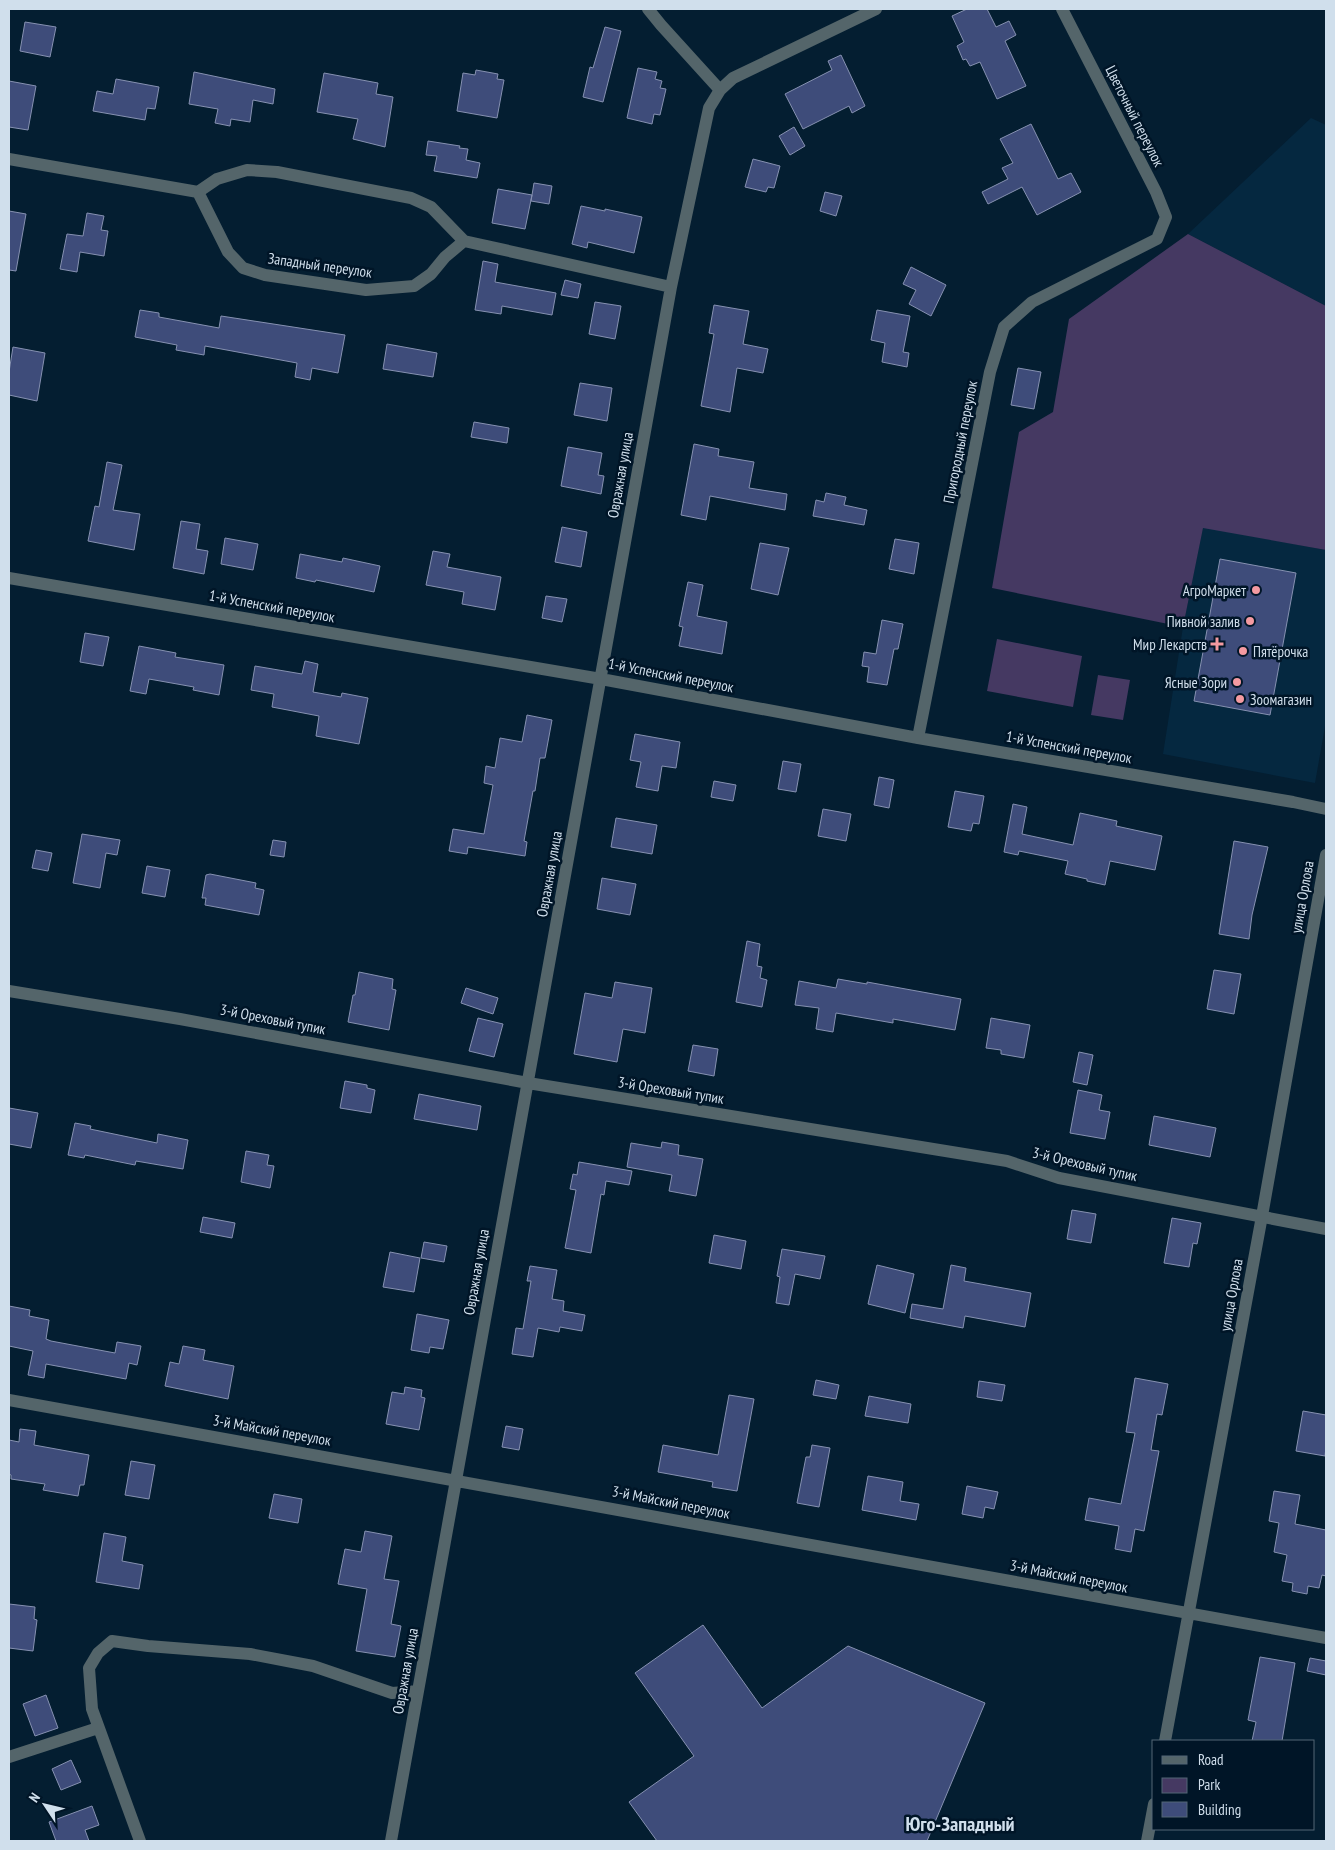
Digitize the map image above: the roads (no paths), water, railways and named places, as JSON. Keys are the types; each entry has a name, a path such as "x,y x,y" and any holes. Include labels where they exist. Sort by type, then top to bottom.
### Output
{"street":[{"path":"648,9 720,90"},
{"name":"Овражная улица","path":"391,1841 671,287 708,108 720,90 733,78 876,9"},
{"name":"Цветочный переулок","path":"1062,9 1156,192 1166,217 1157,239"},
{"path":"9,159 198,192 217,179 247,170 277,172 411,198 431,207 464,240 671,287"},
{"name":"Западный переулок","path":"198,192 228,252 244,268 265,275 366,290 414,286 431,274 445,257 464,240"},
{"name":"Пригородный переулок","path":"918,738 990,372 1004,327 1032,302 1157,239"},
{"name":"1-й Успенский переулок","path":"9,578 601,679 918,738 1326,809"},
{"name":"улица Орлова","path":"1165,1740 1262,1216 1326,854"},
{"name":"3-й Ореховый тупик","path":"9,991 180,1019 528,1083 1007,1161 1059,1178 1326,1229"},
{"name":"3-й Майский переулок","path":"9,1400 455,1478 1326,1638"},
{"path":"140,1841 92,1709 89,1668 98,1653 112,1641 148,1646 250,1654 313,1666 392,1693 418,1691"},
{"path":"9,1758 98,1728"},
{"path":"1147,1841 1152,1815"}],"place":[{"name":"АгроМаркет","path":"1256,590"},
{"name":"Пивной залив","path":"1250,621"},
{"name":"Мир Лекарств","path":"1217,644"},
{"name":"Пятёрочка","path":"1243,651"},
{"name":"Ясные Зори","path":"1237,682"},
{"name":"Зоомагазин","path":"1240,699"}],"district":[{"name":"Юго-Западный","path":"960,1824"}]}
